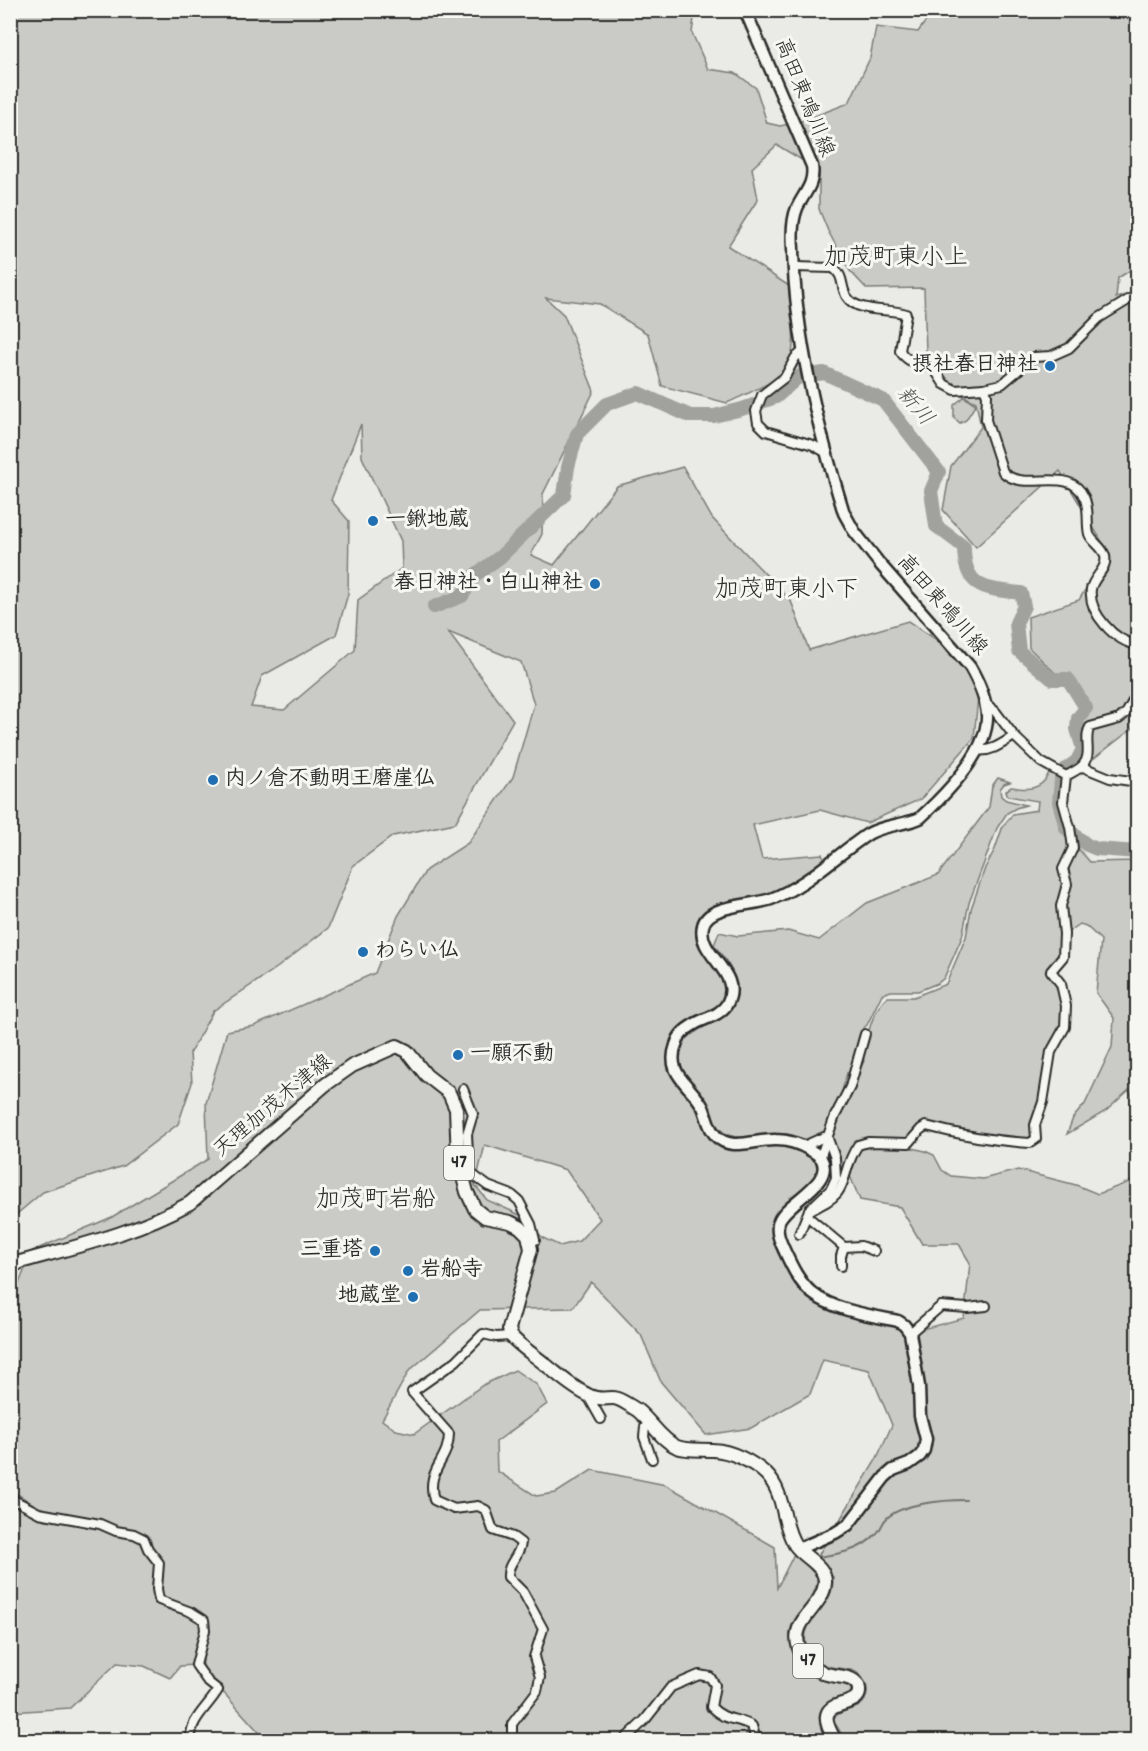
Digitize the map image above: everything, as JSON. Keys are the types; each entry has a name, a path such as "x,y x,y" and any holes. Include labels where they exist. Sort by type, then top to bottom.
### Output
{"main road":[{"name":"高田東鳴川線","path":"746,10 812,166 813,182 795,216 792,246 798,324 809,378 844,513 854,531 879,563 970,667 979,682 987,716 978,750 956,780 920,818 869,834 824,869 784,894 768,900 718,910 706,917 702,936 705,944 726,972 730,982 730,994 724,1008 693,1025 677,1040 673,1065 703,1107 711,1130 726,1144 776,1140 793,1142 804,1146 820,1158"},
{"name":"天理加茂木津線","path":"10,1268 20,1262 90,1244 146,1225 190,1203 325,1084 352,1066 397,1046 407,1051 426,1076 450,1093 456,1109 458,1159 466,1192 475,1209 485,1217 510,1222 520,1227 528,1235 531,1249"},
{"path":"798,1549 835,1533 848,1524 885,1477 893,1470 915,1460 924,1450 926,1439 920,1416 919,1386 910,1333 898,1321 826,1302 813,1293 795,1272 778,1233 779,1221 800,1198 819,1182 824,1168 820,1158"},
{"path":"511,1336 509,1329 531,1249"},
{"name":"47","path":"511,1336 588,1395 596,1399 615,1398 637,1410 677,1447 716,1450 738,1456 768,1475 776,1488 789,1534 798,1549 824,1574 825,1582 820,1598 800,1626 797,1639 800,1650 815,1668 824,1673 849,1678 857,1683 859,1688 856,1699 833,1707 828,1713 826,1723 835,1740"}],"street":[{"path":"794,267 833,268 842,276 845,294 851,301 865,308 898,310 906,314 900,351 903,356 915,364 933,367 944,384 955,390 1002,384 1034,357 1051,356 1069,348 1099,318 1137,294"},
{"path":"803,351 795,358 785,377 762,395 756,411 758,423 761,429 813,445 828,454"},
{"path":"984,388 987,395 987,420 1003,472 1014,479 1063,480 1080,489 1086,500 1089,533 1105,554 1105,564 1091,589 1097,612 1109,629 1130,644 1137,645"},
{"path":"1066,776 1083,766 1087,757 1086,734 1090,727 1119,719 1127,712 1137,692"},
{"path":"985,703 1041,762 1066,776"},
{"path":"978,750 983,751 999,746 1014,736"},
{"path":"1083,766 1110,778 1137,782"},
{"path":"808,1213 837,1195 858,1145 868,1142 909,1143 926,1126 947,1132 1012,1142 1030,1143 1036,1139 1035,1125 1043,1102 1051,1052 1065,1027 1066,1006 1061,984 1052,971 1063,957 1064,934 1061,906 1067,884 1064,869 1073,848 1063,802 1066,776"},
{"path":"820,1158 835,1116 858,1065 865,1034"},
{"path":"464,1089 473,1114 467,1134 469,1172 488,1186 512,1195 519,1201 531,1224 535,1243 531,1249"},
{"path":"804,1146 824,1137 828,1139"},
{"path":"799,1234 808,1213 831,1189 836,1178 836,1158 828,1139"},
{"path":"808,1213 844,1247 861,1246 874,1251"},
{"path":"841,1266 844,1247"},
{"path":"910,1333 941,1306 967,1308 986,1306"},
{"path":"511,1336 496,1337 483,1334 456,1361 412,1392 449,1434 449,1443 435,1468 430,1487 434,1500 454,1509 478,1506 486,1510 493,1530 521,1543 520,1550 507,1570 508,1577 523,1592 543,1629 534,1658 540,1677 537,1691 512,1724 512,1740"},
{"path":"588,1395 601,1419"},
{"path":"650,1422 645,1427 644,1437 652,1459"},
{"path":"10,1498 39,1513 100,1524 144,1539 148,1549 159,1563 157,1589 159,1600 191,1612 204,1620 196,1665 208,1682 218,1690 197,1717 191,1730 191,1740"},
{"path":"624,1740 640,1722 645,1720 671,1687 699,1675 710,1677 715,1685 711,1707 723,1717 752,1726 756,1740"}],"shaded area":[{"path":"11,11 695,11 692,33 708,69 735,73 756,88 767,123 780,126 789,124 805,162 777,145 752,168 758,199 728,246 789,286 794,335 790,360 785,370 777,378 727,403 662,386 648,334 600,304 546,298 564,315 594,391 543,494 542,534 531,555 554,565 617,486 683,467 712,518 791,601 809,650 908,621 943,644 966,670 974,684 978,697 974,738 921,799 867,823 820,810 753,825 762,859 822,854 826,861 798,881 775,892 724,903 702,914 696,924 696,933 699,943 719,972 725,991 716,1008 678,1032 671,1042 668,1055 670,1073 695,1106 706,1132 713,1141 723,1147 734,1149 788,1147 816,1161 817,1174 774,1219 773,1234 790,1275 809,1297 823,1307 896,1326 905,1335 914,1386 915,1416 921,1440 920,1448 881,1474 848,1516 835,1528 876,1460 892,1425 869,1370 823,1360 810,1394 751,1428 706,1435 661,1382 641,1335 591,1282 573,1308 480,1310 409,1371 382,1420 396,1430 414,1434 483,1385 515,1370 537,1385 547,1404 496,1442 497,1471 536,1496 556,1493 592,1470 666,1485 775,1547 777,1588 795,1552 817,1577 817,1585 792,1624 790,1639 794,1655 810,1674 828,1682 843,1684 851,1689 850,1694 826,1704 819,1715 819,1722 826,1740 266,1740 204,1671 203,1656 209,1624 207,1617 199,1611 163,1598 160,1585 162,1563 144,1533 85,1516 47,1513 11,1490 10,1306 32,1251 112,1217 208,1159 206,1103 227,1031 254,1026 375,973 398,916 426,870 468,843 513,777 534,704 521,662 448,632 513,720 455,823 393,836 353,866 328,928 278,967 213,1011 190,1053 192,1083 178,1124 123,1166 43,1192 11,1219","holes":["361,424 362,457 401,541 402,568 358,600 355,650 284,710 251,707 262,676 336,635 348,594 349,521 331,500","485,1145 566,1170 600,1219 579,1241 560,1246 543,1238 520,1215 487,1200 475,1185"]},
{"path":"933,11 1137,11 1137,266 1118,278 1116,298 1137,291 1137,725 1093,759 1077,724 1091,707 1029,648 1028,617 1079,600 1108,552 1060,471 976,547 943,510 951,466 981,427 976,402 946,387 926,353 924,288 867,289 850,271 819,209 819,171 799,122 849,103 870,58 876,27 918,32"},
{"path":"799,357 806,380 776,403 763,404 789,379"},
{"path":"964,397 976,404 966,420 960,423 954,418 954,405"},
{"path":"1050,771 1063,778 1071,846 1064,885 1060,956 1049,967 1049,975 1060,985 1065,1013 1064,1021 1049,1053 1033,1138 993,1137 923,1123 908,1139 862,1140 831,1197 835,1176 831,1147 832,1131 839,1111 864,1061 868,1033 877,1009 888,997 914,997 946,984 966,937 971,909 1003,826 1013,814 1037,810 1038,801 1008,796 1006,791 1011,787 1025,789 1038,786"},
{"path":"998,778 1010,782 1004,784 1000,789 1001,796 1006,800 1026,805 1007,813 997,828 969,903 962,937 944,978 918,991 891,991 882,994 867,1025 863,1028 851,1077 847,1073 827,1134 819,1135 809,1141 787,1134 741,1138 722,1131 715,1123 702,1097 687,1079 681,1067 680,1050 688,1037 731,1008 737,993 733,973 714,945 719,932 738,936 788,931 819,940 867,903 938,875 989,807 992,786"},
{"path":"1075,845 1090,862 1137,861 1137,1108 1129,1090 1106,1111 1067,1134 1073,1118 1085,1104 1112,1047 1114,1018 1096,993 1101,940 1086,926 1080,924 1067,933 1064,908 1070,886 1069,864"},
{"path":"895,1144 934,1155 942,1170 951,1176 983,1179 1018,1170 1076,1185 1098,1194 1137,1179 1137,1740 845,1740 835,1723 834,1718 837,1715 862,1704 867,1695 867,1686 856,1672 825,1665 807,1647 805,1637 807,1631 827,1601 833,1586 833,1577 821,1563 819,1554 826,1542 888,1480 923,1460 929,1452 930,1438 924,1415 915,1331 964,1318 970,1263 959,1244 922,1244 900,1207 860,1200 850,1176 861,1147"},
{"path":"11,1499 46,1520 83,1523 139,1539 155,1565 152,1585 157,1602 164,1608 201,1620 202,1627 194,1665 180,1666 170,1678 144,1666 117,1663 70,1708 11,1712"}],"waterway":[{"name":"新川","path":"434,607 462,596 475,575 500,557 564,495 568,467 577,434 607,404 638,393 690,416 714,416 776,397 798,377 824,373 883,400 939,472 931,491 936,526 964,547 968,571 979,584 997,590 1021,593 1024,606 1016,623 1019,651 1052,679 1068,679 1086,708 1078,718 1077,729 1083,749 1077,761 1066,769 1061,780 1059,802 1066,828 1087,845 1097,849 1138,852"},
{"path":"817,1557 857,1548 870,1540 886,1519 902,1509 936,1502 966,1500"}],"place":[{"name":"摂社春日神社","path":"1050,366"},
{"name":"一鍬地蔵","path":"373,521"},
{"name":"春日神社・白山神社","path":"595,584"},
{"name":"内ノ倉不動明王磨崖仏","path":"213,780"},
{"name":"わらい仏","path":"363,952"},
{"name":"一願不動","path":"458,1055"},
{"name":"三重塔","path":"375,1251"},
{"name":"岩船寺","path":"408,1271"},
{"name":"地蔵堂","path":"413,1297"}],"district":[{"name":"加茂町東小上","path":"896,259"},
{"name":"加茂町東小下","path":"787,591"},
{"name":"加茂町岩船","path":"376,1201"}]}
